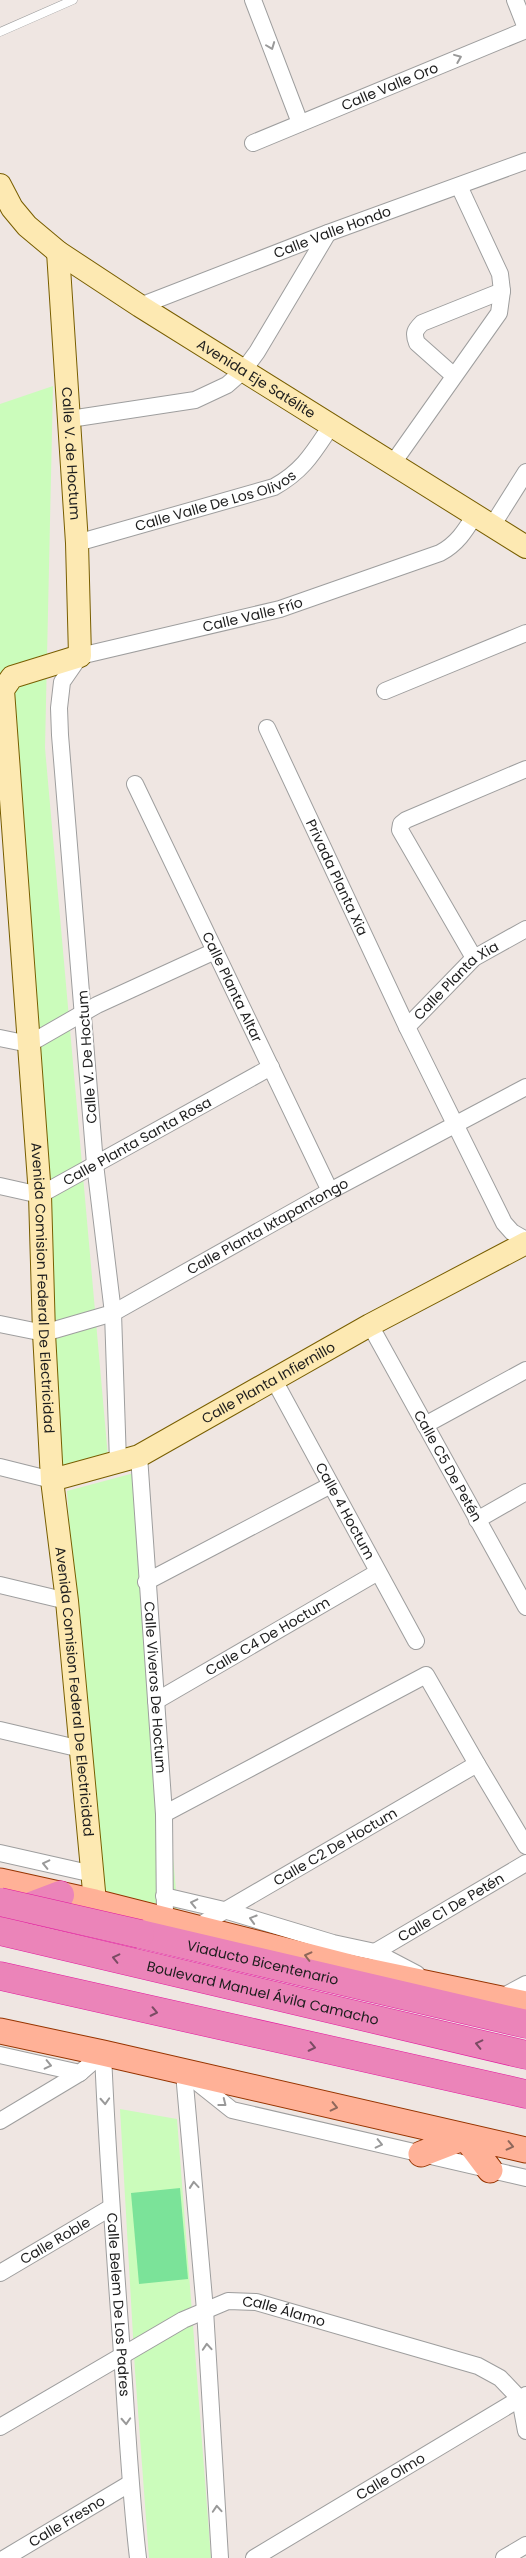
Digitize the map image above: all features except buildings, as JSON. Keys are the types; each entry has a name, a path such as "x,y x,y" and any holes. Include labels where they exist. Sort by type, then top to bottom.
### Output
{"highway":[{"path":"0,1917 60,1895"},
{"name":"Viaducto Bicentenario","path":"0,1902 526,2024"},
{"name":"Boulevard Manuel Ávila Camacho","path":"0,1931 526,2055"},
{"path":"0,1976 72,1994 526,2094"},
{"path":"0,1996 20,2000 43,2000 72,1994"}],"main road":[{"name":"Avenida Eje Satélite","path":"1,189 12,208 27,226 58,252 243,371 526,547"},
{"name":"Calle V. de Hoctum","path":"58,252 77,543 80,656"},
{"name":"Calle Valle Frío","path":"12,677 80,656"},
{"name":"Avenida Comision Federal De Electricidad","path":"12,677 3,690 7,836 29,1044 40,1196 44,1333 52,1480 67,1601 95,1902"},
{"name":"Calle Planta Infiernillo","path":"52,1480 128,1459 274,1380 370,1325 526,1242"},
{"path":"0,1881 95,1902 446,1988 517,1997"},
{"path":"0,2031 103,2052 526,2150"},
{"path":"421,2154 465,2137"},
{"path":"465,2137 490,2170"}],"street":[{"path":"515,0 526,29"},
{"path":"259,2 300,123"},
{"name":"Calle Valle Oro","path":"253,143 526,29"},
{"name":"Calle Valle Hondo","path":"140,306 328,233 526,161"},
{"path":"393,463 453,375 499,313 502,291 500,274 459,186"},
{"path":"70,418 195,400 220,389 243,371 328,233"},
{"path":"453,375 418,343 414,336 416,329 422,323 502,291"},
{"name":"Calle Valle De Los Olivos","path":"77,543 274,488 293,476 306,464 331,426"},
{"name":"Calle Valle Frío","path":"80,656 280,609 430,557 451,547 483,520 526,472"},
{"path":"385,691 526,633"},
{"name":"Calle V. De Hoctum","path":"80,656 62,682 59,708 95,1164 128,1459"},
{"name":"Privada Planta Xia","path":"267,728 407,1027"},
{"path":"474,958 400,830 401,824 406,820 526,768"},
{"name":"Calle Planta Altar","path":"135,784 330,1191"},
{"name":"Calle Planta Xia","path":"526,929 474,958 407,1027 504,1223 512,1232 526,1242"},
{"path":"0,1038 29,1044 83,1013 215,951"},
{"name":"Calle Planta Santa Rosa","path":"40,1196 271,1067"},
{"name":"Calle Planta Ixtapantongo","path":"0,1324 44,1333 113,1313 330,1191 526,1087"},
{"path":"0,1186 40,1196"},
{"name":"Calle C5 De Petén","path":"370,1325 526,1607"},
{"path":"425,1424 526,1370"},
{"name":"Calle 4 Hoctum","path":"274,1380 416,1641"},
{"name":"Calle Viveros De Hoctum","path":"128,1459 146,1582 156,1701 164,1814 165,1920"},
{"name":"Calle Planta Infiernillo","path":"0,1467 52,1480"},
{"path":"146,1582 331,1485"},
{"path":"478,1520 526,1492"},
{"name":"Calle C4 De Hoctum","path":"156,1701 378,1572"},
{"path":"0,1585 67,1601"},
{"path":"164,1814 424,1675 429,1677 476,1764 526,1846"},
{"path":"0,1730 81,1749"},
{"name":"Calle C2 De Hoctum","path":"195,1928 476,1764"},
{"path":"0,1853 93,1874"},
{"name":"Calle C1 De Petén","path":"375,1952 526,1863"},
{"name":"Calle C1 De Petén","path":"164,1896 224,1910 333,1943 375,1952 446,1988"},
{"path":"0,2121 80,2073 103,2052"},
{"name":"Calle Belem De Los Padres","path":"103,2052 110,2208 122,2355 129,2484 138,2558"},
{"path":"0,2055 80,2073"},
{"path":"184,2072 232,2110 526,2178"},
{"path":"184,2072 204,2310 220,2558"},
{"name":"Calle Roble","path":"0,2273 110,2208"},
{"name":"Calle Álamo","path":"0,2427 122,2355 204,2310 228,2301 256,2302 478,2366 500,2378 523,2397"},
{"path":"523,2397 526,2431"},
{"name":"Calle Olmo","path":"254,2558 523,2397"},
{"name":"Calle Fresno","path":"5,2558 129,2484"},
{"path":"504,2558 526,2545"}],"lane":[{"path":"0,32 73,0"}],"green space":[{"path":"53,386 45,748 108,1457 51,1472 0,739 0,404"},
{"path":"138,1472 179,1923 95,1902 67,1491"},
{"path":"120,2109 177,2119 211,2558 149,2558 135,2371"},
{"path":"180,2188 188,2279 139,2284 131,2193"}]}
